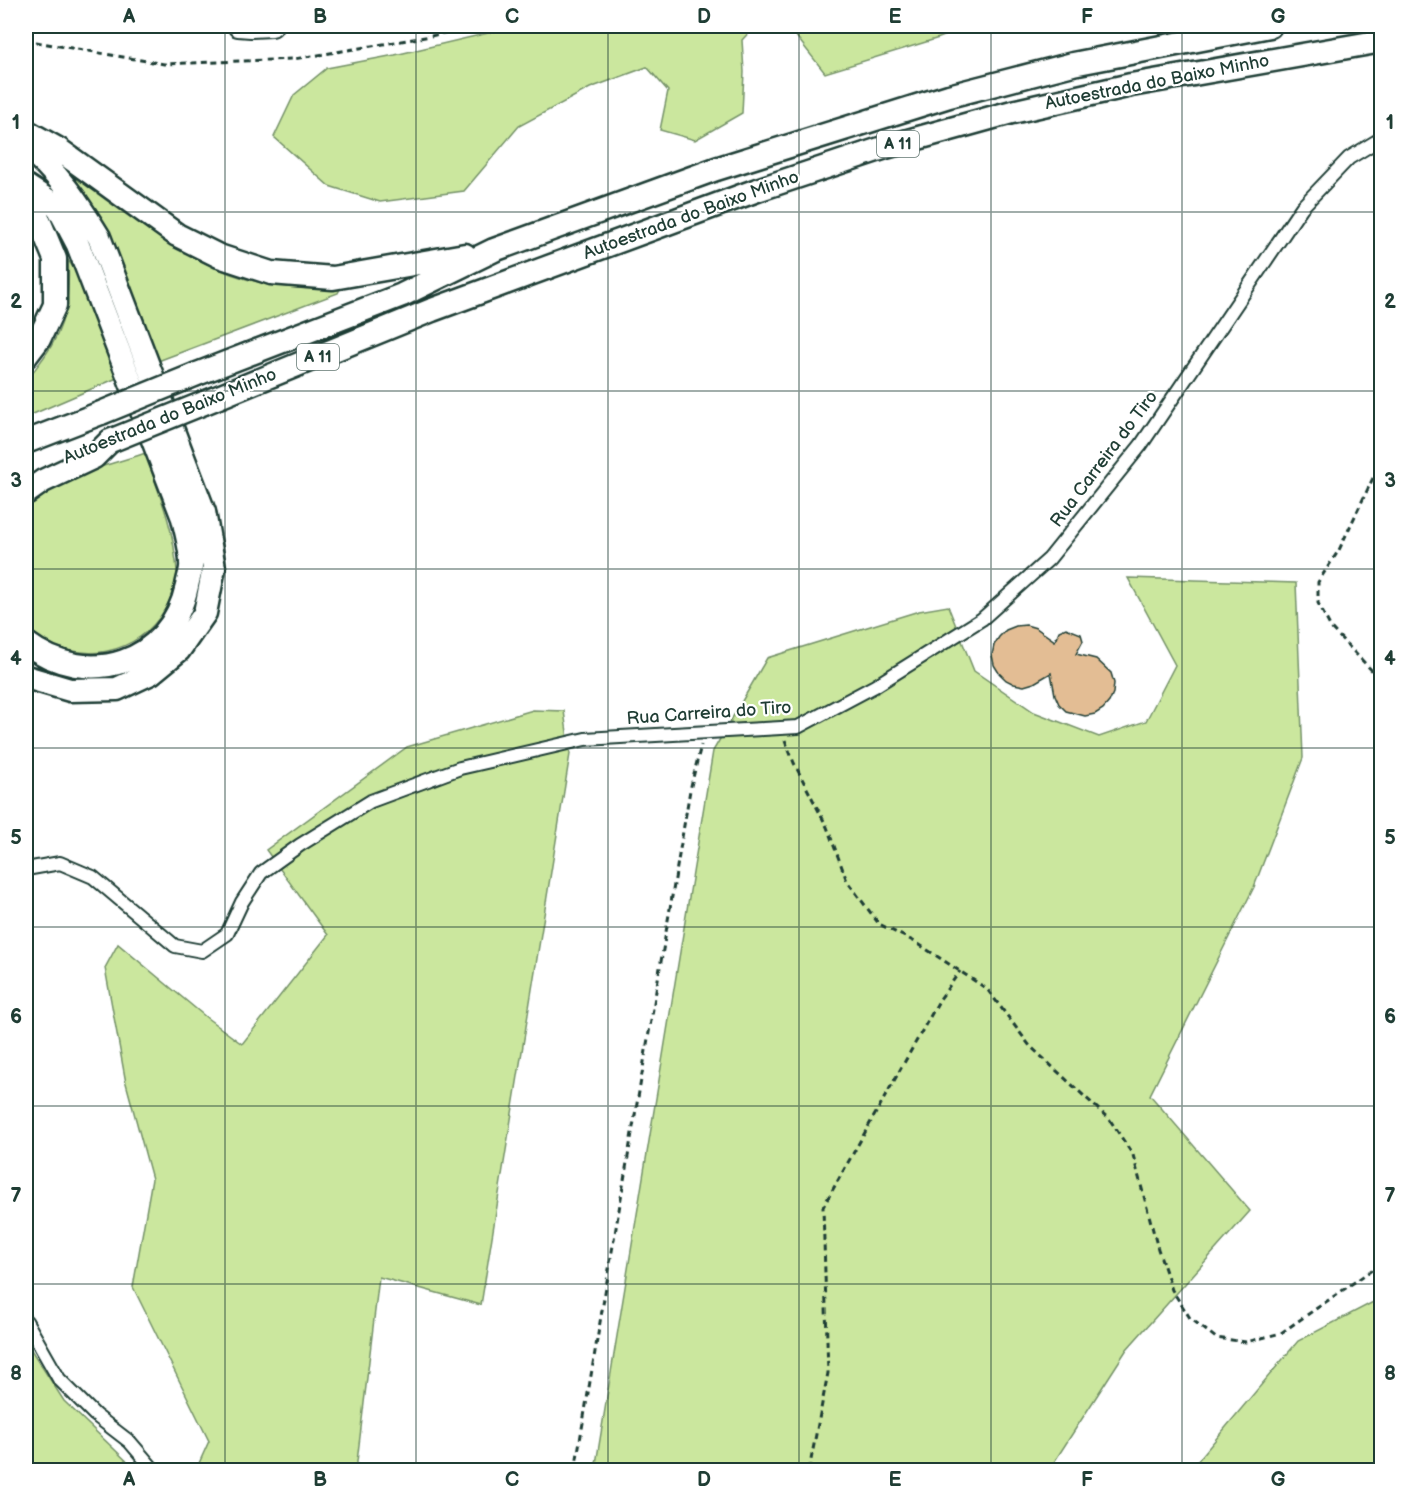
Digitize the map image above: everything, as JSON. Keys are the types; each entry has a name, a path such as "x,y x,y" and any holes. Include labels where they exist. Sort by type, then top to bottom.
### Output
{"highway":[{"name":"Autoestrada do Baixo Minho","path":"26,442 402,295 494,250 684,180 949,96 1073,64 1270,26"},
{"name":"Autoestrada do Baixo Minho","path":"26,473 204,404 432,310 760,189 886,147 1011,112 1131,85 1382,41"},
{"path":"26,131 57,149 177,235 219,256 272,273 333,278 494,250"},
{"path":"26,147 45,162 77,200 99,237 204,512 214,568 205,613 179,650 151,673 117,689 70,690 26,677"},
{"path":"26,188 55,259 55,305 39,339 26,356"},
{"path":"26,188 58,207 78,245 183,518 192,564 183,606 162,637 139,655 110,666 78,667 38,652 26,643"},
{"path":"26,493 43,481 94,457 110,441"}],"main road":[{"path":"238,26 272,26"}],"street":[{"name":"Rua Carreira do Tiro","path":"26,869 60,863 93,877 175,946 202,951 227,934 242,902 261,873 300,845 371,801 460,768 585,739 798,727 875,686 982,619 1049,559 1141,446 1302,207 1349,158 1382,138"},
{"path":"26,1321 59,1379 89,1409 130,1443 154,1470"}],"path":[{"path":"26,38 36,42 164,64 294,60 431,36 472,26"},
{"path":"1382,459 1339,550 1318,582 1318,603 1331,628 1382,681"},
{"path":"780,728 794,763 827,827 847,881 879,924 917,943 987,989 1030,1046 1110,1120 1133,1155 1158,1249 1172,1290 1190,1318 1216,1338 1246,1342 1281,1333 1382,1263"},
{"path":"575,1470 690,790 704,733"},
{"path":"809,1470 828,1373 823,1207 940,999 960,970"}],"green space":[{"path":"518,26 755,26 742,40 744,72 742,113 695,140 660,130 668,91 647,67 590,88 519,126 464,191 380,202 329,186 274,137 294,95 327,68 395,55"},
{"path":"788,26 970,26 939,38 825,73"},
{"path":"71,175 168,243 231,274 271,285 340,289 338,293 158,361 95,212"},
{"path":"68,260 90,301 117,378 26,417 26,379 51,346 62,323 67,299"},
{"path":"146,453 170,529 176,564 177,573 172,593 164,610 140,637 124,646 106,651 88,653 68,650 44,641 26,625 26,510 37,498 65,480"},
{"path":"1128,578 1296,583 1303,758 1254,887 1150,1095 1250,1211 1127,1349 1049,1470 595,1470 713,751 767,658 919,611 948,606 974,671 1034,712 1099,737 1146,721 1175,665"},
{"path":"533,710 564,711 570,754 481,1305 379,1277 356,1470 196,1470 209,1441 133,1287 152,1179 126,1083 105,968 118,944 242,1044 328,935 266,850 407,747"},
{"path":"1381,1298 1381,1470 1190,1470 1298,1341"},
{"path":"26,1342 64,1401 136,1470 26,1470"}],"building":[{"path":"1026,625 1036,628 1055,641 1059,631 1066,628 1081,634 1083,641 1076,654 1096,659 1111,673 1114,683 1113,693 1103,709 1085,716 1066,711 1059,704 1055,695 1051,673 1024,686 1006,680 999,673 992,655 994,645 1006,630"}]}
